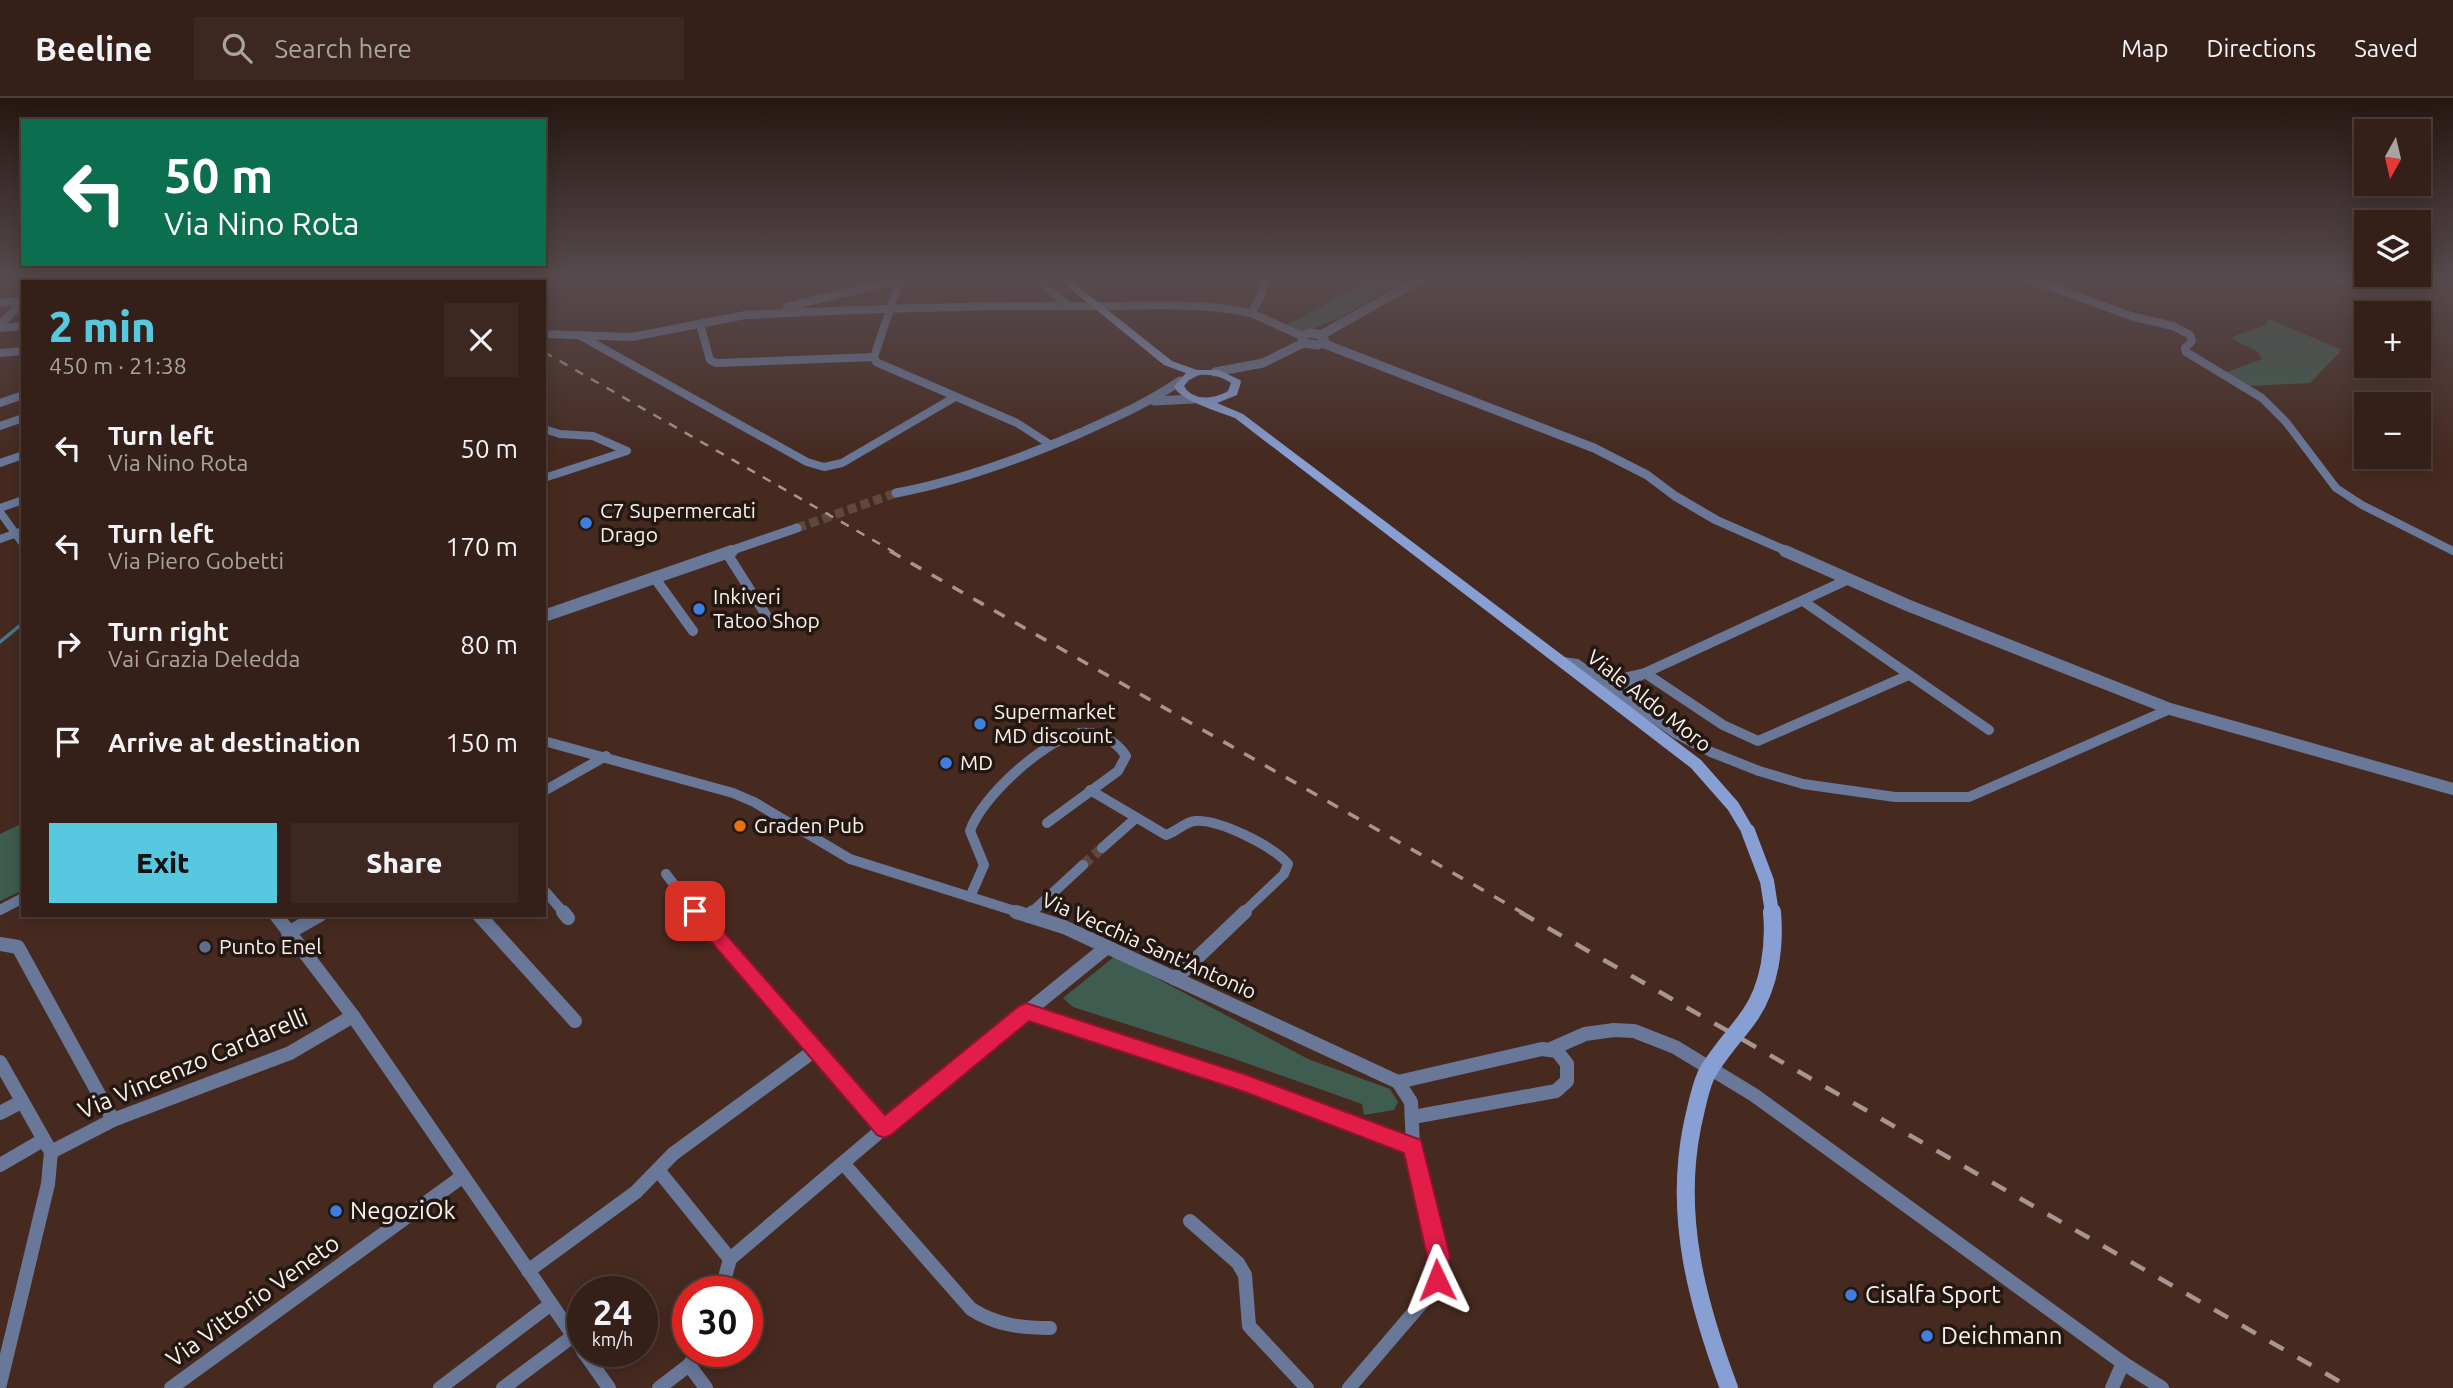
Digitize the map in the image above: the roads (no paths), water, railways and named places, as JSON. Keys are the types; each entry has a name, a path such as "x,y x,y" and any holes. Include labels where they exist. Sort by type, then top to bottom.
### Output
{"main road":[{"path":"1136,337 1168,363 1180,381 1180,391 1199,400 1226,398 1235,390"},
{"path":"1168,363 1196,373 1214,372 1231,377 1235,390 1232,405 1239,415"},
{"path":"1180,381 1196,373"},
{"name":"Viale Aldo Moro","path":"1199,400 1239,415 1696,764 1733,806 1748,831 1759,852 1772,900 1775,944 1762,994 1705,1078 1688,1139 1683,1198 1689,1265 1712,1345 1729,1388"}],"street":[{"path":"583,337 807,462 824,467 842,463 955,397"},
{"path":"704,337 710,360 716,363 874,357"},
{"path":"881,337 874,357 876,362 1017,424 1051,445"},
{"path":"1298,337 1312,345 1325,337"},
{"path":"2191,337 2192,341 2185,348 2186,352 2262,398 2286,422 2321,472 2336,488 2362,505 2453,551"},
{"path":"1235,390 1263,363 1302,339"},
{"path":"1322,339 1594,448 1647,475 1705,514 1988,638 2170,709 2453,789"},
{"path":"0,353 21,351"},
{"path":"1214,372 1263,363"},
{"path":"896,493 948,483 1051,445 1150,402 1180,381"},
{"path":"0,403 21,396"},
{"path":"1150,402 1199,400"},
{"path":"0,426 21,419"},
{"path":"546,430 560,434 593,436 627,451 546,477"},
{"path":"0,463 21,457"},
{"path":"0,539 19,532 0,510 21,501"},
{"path":"546,615 797,528"},
{"path":"726,552 768,618"},
{"path":"654,577 693,631"},
{"path":"1628,701 1623,690 1627,683 1645,673 1849,579"},
{"path":"1803,601 1989,730"},
{"path":"1563,662 1577,664 1675,733 1711,752 1759,771 1825,788 1895,797 1969,797 2170,709"},
{"path":"1592,675 1619,679 1645,673 1723,725 1758,741 1909,675"},
{"path":"970,897 984,865 970,832 973,820 982,805 1007,781 1061,740 1074,734 1089,734 1113,741 1122,748 1126,756 1118,771 1047,822"},
{"name":"Via Vecchia Sant'Antonio","path":"546,741 733,793 754,802 850,859 1064,927 1398,1082"},
{"path":"546,790 606,756"},
{"path":"1090,790 1166,835 1186,824 1206,821 1264,844 1288,864 1284,874 1175,979"},
{"path":"1102,848 1136,818"},
{"path":"1028,916 1083,865"},
{"path":"666,874 709,930 884,1128"},
{"path":"546,892 568,918"},
{"path":"0,910 21,899"},
{"path":"277,917 353,1016 567,1327"},
{"path":"288,933 316,917"},
{"path":"481,917 575,1021"},
{"path":"0,944 18,947 113,1120"},
{"path":"725,1276 730,1259 884,1128 1107,947"},
{"path":"1026,1012 1247,1084 1413,1147"},
{"name":"Via Vincenzo Cardarelli","path":"0,1165 290,1053 353,1016"},
{"path":"1398,1082 1551,1049 1585,1034 1614,1030 1634,1031 1675,1047 1754,1094 2123,1363 2162,1388"},
{"path":"1413,1116 1556,1091 1567,1081 1568,1073 1563,1055 1551,1049"},
{"path":"528,1271 636,1192 673,1154 815,1050"},
{"path":"0,1062 47,1146 48,1184 0,1384"},
{"path":"1349,1388 1432,1291 1437,1280 1438,1256 1413,1147 1413,1116 1408,1093 1398,1082"},
{"path":"0,1113 21,1102"},
{"path":"843,1163 971,1309 987,1321 1004,1326 1050,1328"},
{"path":"658,1170 730,1259"},
{"name":"Via Vittorio Veneto","path":"172,1388 463,1176"},
{"path":"1190,1221 1238,1263 1245,1275 1249,1326 1307,1388"},
{"path":"440,1388 551,1304"},
{"path":"503,1388 567,1340"},
{"path":"2112,1388 2123,1363"},
{"path":"594,1367 609,1388"},
{"path":"659,1388 686,1367"},
{"path":"690,1367 706,1388"}],"waterway":[{"path":"0,642 21,625"}],"tunnel":[{"path":"797,528 896,493"},
{"path":"1083,865 1102,848"}],"railway":[{"path":"546,353 894,552"},
{"path":"890,551 1523,913"},
{"path":"1520,912 2351,1388"}],"place":[{"name":"C7 Supermercati Drago","path":"586,523"},
{"name":"Inkiveri Tatoo Shop","path":"699,609"},
{"name":"Supermarket MD discount","path":"980,724"},
{"name":"MD","path":"946,763"},
{"name":"Graden Pub","path":"740,826"},
{"name":"Punto Enel","path":"205,947"},
{"name":"NegoziOk","path":"336,1211"},
{"name":"Cisalfa Sport","path":"1851,1295"},
{"name":"Deichmann","path":"1927,1336"}]}
